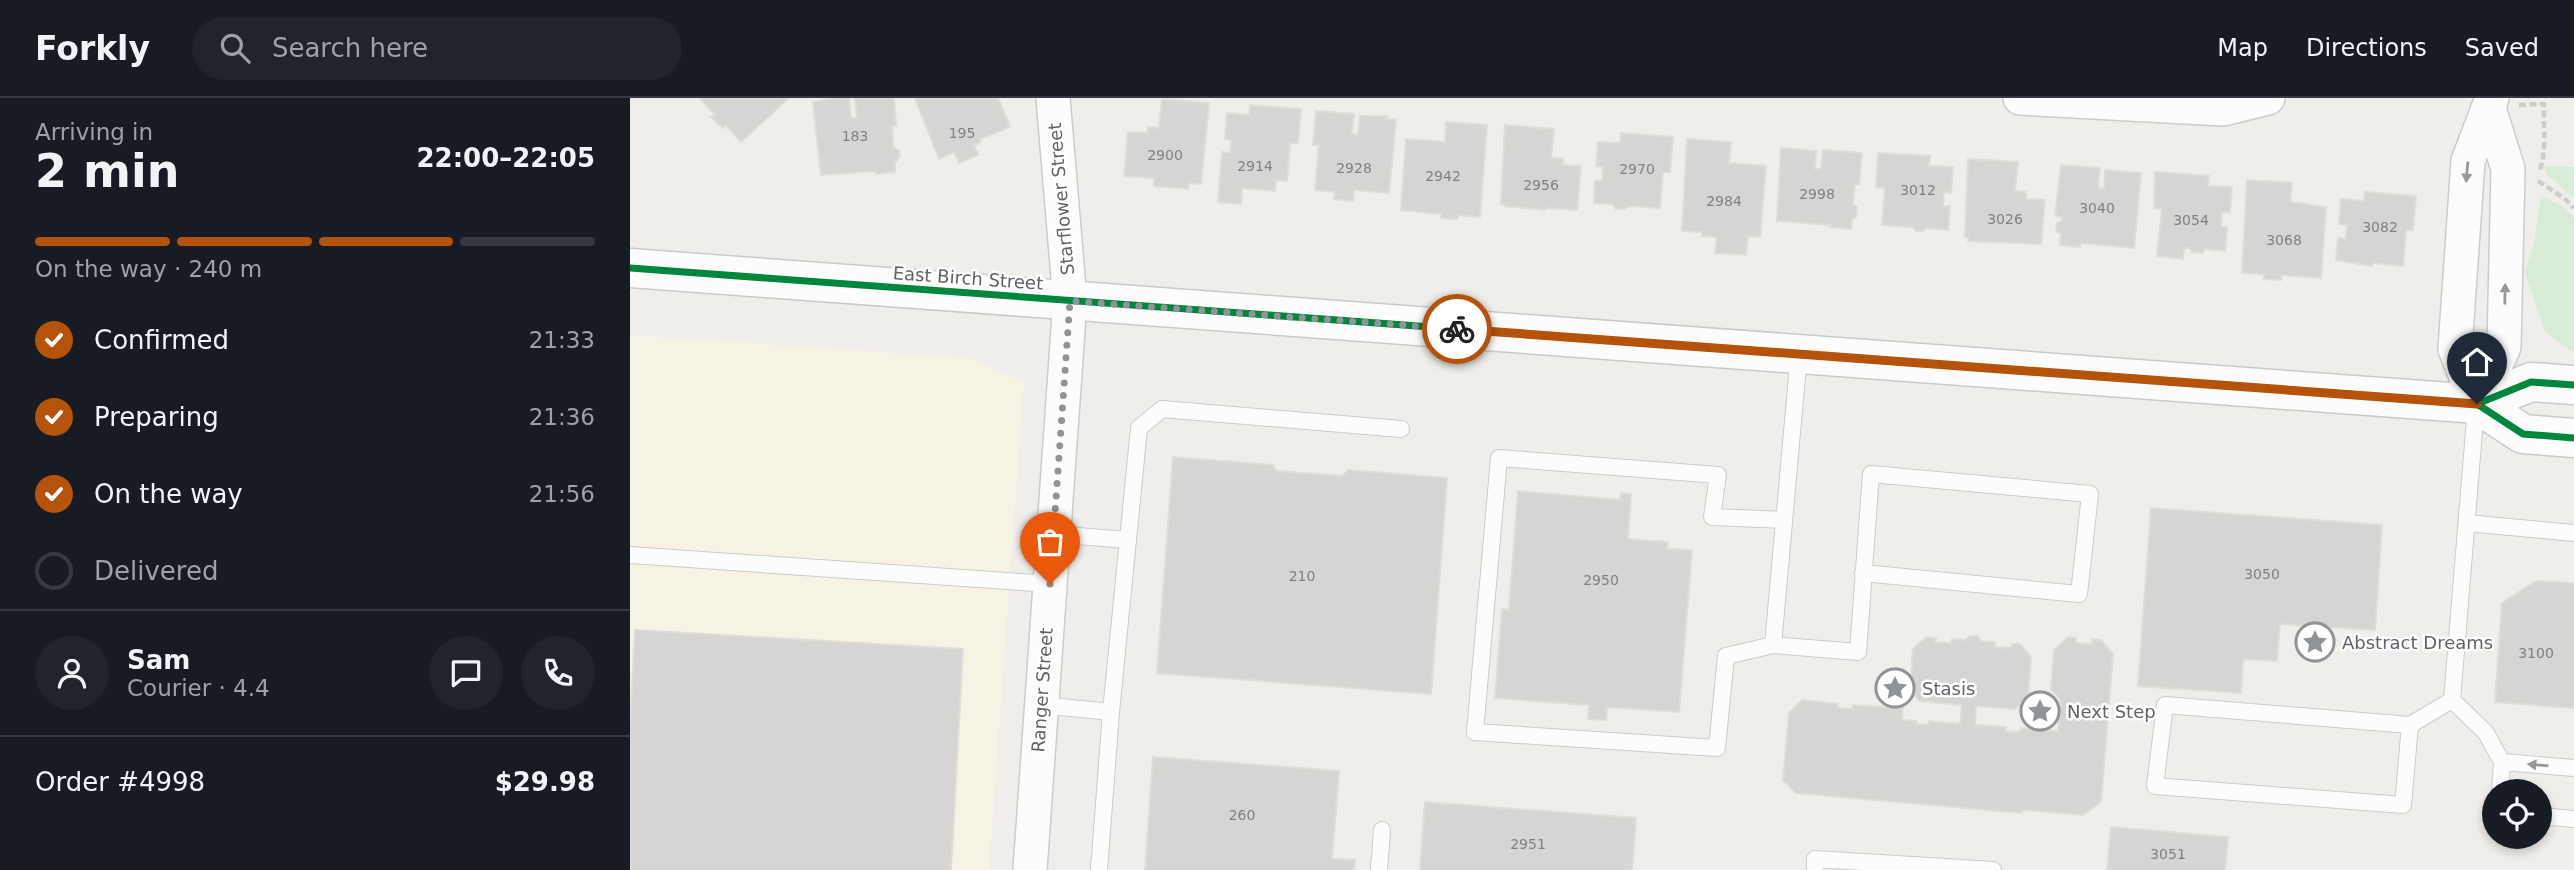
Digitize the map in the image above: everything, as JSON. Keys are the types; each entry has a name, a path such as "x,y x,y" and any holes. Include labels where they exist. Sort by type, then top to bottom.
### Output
{"street":[{"name":"Starflower Street","path":"1053,98 1070,301"},
{"path":"2020,98 2223,109 2268,98"},
{"path":"2477,404 2455,349 2468,161 2490,103"},
{"path":"2477,404 2504,347 2508,169 2490,103"},
{"name":"East Birch Street","path":"630,268 2477,404 2531,382 2574,385"},
{"name":"Ranger Street","path":"1030,870 1070,301"},
{"name":"East Birch Street","path":"2477,404 2523,434 2574,438"}],"lane":[{"path":"1773,645 1799,354"},
{"path":"2452,700 2477,404"},
{"path":"1100,870 1111,712 1139,428 1162,410 1401,429"},
{"path":"1784,520 1712,517 1718,475 1499,458 1475,732 1717,748 1726,656 1773,645 1858,652 1863,573 1871,474 2090,494 2079,594 1863,573"},
{"path":"2467,523 2574,533"},
{"path":"1053,534 1128,540"},
{"path":"630,555 1050,584"},
{"path":"2410,725 2403,805 2155,786 2165,705 2410,725 2452,700"},
{"path":"2452,700 2486,733 2502,762 2501,779"},
{"path":"1041,705 1111,712"},
{"path":"2502,762 2574,768"},
{"path":"2552,817 2574,819"},
{"path":"1379,870 1382,830"},
{"path":"1815,870 1815,859 1993,870"}],"path":[{"path":"2537,180 2574,208"}],"shaded area":[{"path":"630,335 968,358 1024,382 989,870 630,870"}],"green space":[{"path":"2544,166 2574,167 2574,198 2547,175"},
{"path":"2541,196 2564,207 2574,218 2574,353 2545,332 2525,272 2534,242"}],"building":[{"path":"699,98 789,98 741,142 726,125 723,128 711,117 715,114"},
{"path":"833,98 849,99 851,118 857,118 855,98 894,98 896,126 892,126 893,146 900,156 895,162 895,172 821,175 813,102"},
{"path":"915,98 998,98 1010,127 980,139 981,142 974,145 978,155 959,163 954,152 939,159"},
{"path":"1162,99 1209,103 1201,184 1189,183 1188,189 1154,186 1154,178 1124,176 1128,132 1147,133 1148,127 1159,128"},
{"path":"1250,105 1301,109 1298,143 1290,143 1287,181 1276,180 1275,191 1242,188 1241,204 1218,202 1222,152 1231,153 1231,140 1225,139 1227,113 1249,115"},
{"path":"1316,111 1354,114 1352,134 1358,135 1360,116 1387,116 1386,119 1396,120 1389,193 1354,190 1353,201 1334,199 1335,192 1315,190 1319,145 1313,145"},
{"path":"1446,122 1487,125 1480,217 1458,215 1457,219 1441,218 1442,214 1401,210 1406,139 1445,142"},
{"path":"1505,125 1554,129 1551,158 1563,159 1563,165 1581,166 1577,210 1546,210 1501,204"},
{"path":"1621,133 1673,137 1670,172 1663,172 1660,208 1628,206 1625,209 1616,209 1613,204 1594,203 1595,181 1602,181 1603,167 1596,166 1598,142 1620,143"},
{"path":"1687,139 1731,142 1729,163 1766,166 1760,237 1748,236 1746,255 1715,253 1717,237 1702,236 1702,232 1682,231"},
{"path":"1781,148 1816,151 1815,169 1821,169 1823,150 1862,153 1859,184 1855,184 1853,204 1857,208 1856,217 1852,219 1851,229 1777,221"},
{"path":"1878,153 1930,156 1929,166 1953,167 1951,193 1944,192 1943,206 1950,206 1948,230 1926,228 1916,231 1913,227 1882,225 1885,188 1876,187"},
{"path":"1968,159 2018,162 2015,191 2026,192 2026,199 2045,200 2041,244 1968,241 1968,237 1965,237"},
{"path":"2061,165 2100,168 2098,188 2104,189 2105,170 2141,173 2134,248 2081,243 2080,247 2060,245 2061,234 2056,231 2057,223 2062,221 2062,217 2055,216"},
{"path":"2155,172 2209,176 2208,186 2232,187 2230,213 2222,212 2221,226 2227,227 2225,251 2205,249 2203,253 2184,248 2183,259 2157,256 2162,209 2154,208"},
{"path":"2247,180 2292,183 2290,202 2326,207 2321,278 2281,275 2281,280 2264,279 2264,274 2242,273"},
{"path":"2365,192 2416,196 2413,230 2406,230 2403,266 2373,263 2372,266 2336,260 2338,238 2346,239 2347,225 2339,224 2341,199 2364,201"},
{"path":"1173,457 1272,465 1277,471 1342,476 1348,470 1447,478 1431,694 1157,673"},
{"path":"1518,491 1620,500 1621,493 1631,494 1628,539 1668,542 1667,549 1692,550 1679,712 1607,707 1606,720 1588,719 1589,705 1495,698 1502,609 1509,610"},
{"path":"2151,508 2382,525 2375,630 2280,624 2277,661 2243,659 2241,693 2138,686"},
{"path":"2536,581 2574,583 2574,708 2495,702 2502,603"},
{"path":"635,630 963,649 951,870 630,870 630,723"},
{"path":"1970,636 1977,636 1981,641 1995,642 1994,647 2011,648 2012,644 2020,644 2031,657 2028,697 2015,709 1976,706 1975,725 2006,727 2005,731 2020,732 2020,728 2058,731 2060,699 2051,689 2054,650 2068,637 2076,638 2076,643 2092,644 2092,639 2101,640 2113,654 2101,802 2083,815 2022,810 2022,813 1796,793 1783,780 1789,713 1802,700 1838,704 1838,708 1853,709 1853,705 1903,708 1902,720 1916,721 1916,724 1929,725 1929,721 1960,724 1962,705 1920,701 1910,690 1913,649 1927,637 1936,638 1935,642 1951,643 1952,639 1965,640"},
{"path":"1153,757 1339,771 1332,859 1355,860 1354,870 1145,870"},
{"path":"1425,802 1636,818 1632,870 1420,870"},
{"path":"2111,827 2228,837 2225,870 2107,870"}],"cycle path":[{"path":"630,268 2477,404 2531,382 2574,385"},
{"path":"2477,404 2523,434 2574,438"}],"way so far":[{"path":"1050,584 1070,301 1457,329"}],"place":[{"name":"Abstract Dreams","path":"2315,642"},
{"name":"Stasis","path":"1895,688"},
{"name":"Next Step","path":"2040,711"}],"route":[{"path":"1457,329 2477,404"}]}
